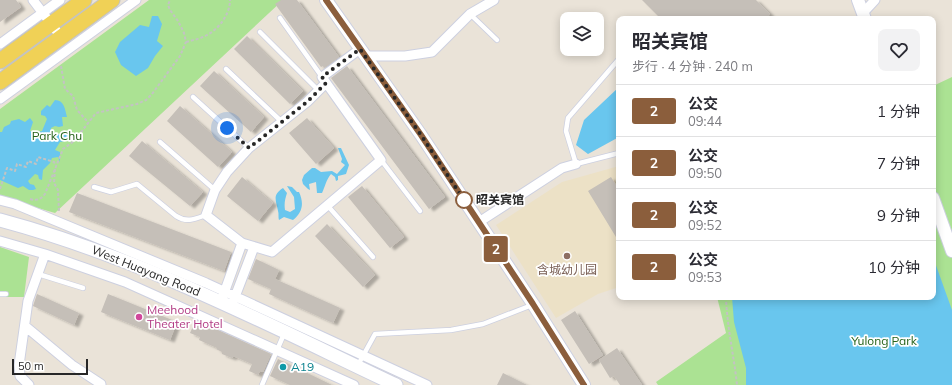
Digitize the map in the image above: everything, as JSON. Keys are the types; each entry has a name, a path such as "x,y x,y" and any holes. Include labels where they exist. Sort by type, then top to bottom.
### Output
{"main road":[{"path":"0,61 47,19 84,0"},
{"path":"0,82 112,0"},
{"name":"West Huayang Road","path":"0,220 105,253 228,299 285,332 360,361 396,385"}],"street":[{"path":"33,0 61,37"},
{"path":"0,44 47,19 60,0"},
{"path":"0,98 136,0"},
{"path":"326,0 421,135 533,304 584,385"},
{"path":"324,80 380,160 272,252 242,242 206,215 215,190 227,172 249,148 307,102 319,91 324,80 363,52 405,56 432,52 470,14 494,0"},
{"path":"858,0 864,16"},
{"path":"864,16 875,0"},
{"path":"479,222 562,168 576,164"},
{"path":"0,200 15,204 228,299 360,361 427,385"},
{"path":"936,206 952,251"},
{"path":"0,241 45,254 125,282 354,385"},
{"path":"228,299 242,242"},
{"path":"228,299 254,247"},
{"path":"29,385 22,380 19,370 28,301 45,254"},
{"path":"25,326 72,365 102,384 101,385"}],"lane":[{"path":"470,14 497,40"},
{"path":"280,18 324,80"},
{"path":"260,32 319,91"},
{"path":"616,62 568,118 566,131 576,164 616,154"},
{"path":"226,70 282,122"},
{"path":"193,97 249,148"},
{"path":"160,142 215,190"},
{"path":"380,160 420,211"},
{"path":"94,187 112,192 137,184 183,220 195,220 206,215"},
{"path":"327,204 373,257"},
{"path":"38,274 83,288"},
{"path":"0,294 6,294"},
{"path":"360,361 375,334 464,328 483,324 533,304"},
{"path":"262,385 285,332"}],"path":[{"path":"25,198 36,200 45,194 63,149 74,141 96,113 138,104 146,100 180,56 186,42 184,33 168,5 170,0"},
{"path":"186,42 205,36 212,32 225,19 230,10 230,0"},
{"path":"61,65 65,89 74,96 77,110 88,122"},
{"path":"6,192 0,189 7,168 15,170 17,164 26,167 28,161 36,164 38,157 54,162 56,165"},
{"path":"56,165 54,183 58,190 58,217"},
{"path":"726,300 728,324 737,385"}],"shaded area":[{"name":"含城幼儿园","path":"616,167 616,288 598,294 556,318 496,225 562,182"}],"green space":[{"name":"Park Chu","path":"149,0 283,0 55,213 0,197 0,109"},
{"name":"Yulong Park","path":"952,77 952,385 658,385 656,382 726,333 718,300 936,300 936,85"},
{"path":"0,247 29,257 24,297 0,297"}],"water":[{"path":"152,16 158,16 162,24 157,41 163,46 148,68 136,76 121,65 115,52 120,42 140,25 149,27"},
{"path":"616,90 616,139 588,154 576,145 584,120"},
{"path":"55,100 62,103 67,117 62,117 63,126 55,126 51,128 52,133 57,135 65,131 70,134 65,141 60,142 55,150 60,152 60,162 58,157 52,158 50,163 43,170 42,180 35,174 28,181 30,184 34,185 36,189 33,190 29,190 23,186 18,188 0,180 0,132 2,132 4,127 10,124 11,121 19,119 25,122 30,118 33,122 30,131 34,133 42,131 47,119 45,116 41,115 41,111 47,105 50,107"},
{"path":"338,148 341,148 349,165 346,174 338,176 338,180 336,181 335,177 331,174 322,193 317,193 316,182 309,184 310,190 308,189 303,184 302,180 304,175 312,168 315,168 321,172 332,171 337,174 345,165 341,162 342,159"},
{"path":"287,186 292,187 299,192 302,200 302,207 299,214 293,220 284,217 279,220 276,195 283,188 287,193 285,210 290,212 295,209 294,197"},
{"name":"Yulong Park","path":"936,265 952,310 952,385 746,385 746,368 734,322 732,300 936,300"}],"building":[{"path":"0,0 16,0 21,7 0,22"},
{"path":"281,0 297,0 339,57 324,68 323,66 321,67 275,4"},
{"path":"642,0 756,0 770,14 768,16 658,16"},
{"path":"247,36 303,91 290,104 234,49"},
{"path":"347,66 445,197 429,209 331,78"},
{"path":"214,71 264,117 251,132 200,86"},
{"path":"180,106 232,152 218,167 167,121"},
{"path":"307,118 334,148 316,164 289,133"},
{"path":"142,141 203,192 190,206 129,156"},
{"path":"242,177 273,203 258,221 227,196"},
{"path":"611,177 616,185 616,237 588,191"},
{"path":"362,186 404,237 390,248 348,197"},
{"path":"77,193 231,252 224,271 69,212"},
{"path":"327,224 375,275 363,287 315,236"},
{"path":"256,259 279,270 275,279 340,308 333,323 269,294 271,289 248,279"},
{"path":"37,294 79,313 74,325 33,306"},
{"name":"Meehood Theater Hotel","path":"108,294 177,322 170,340 101,312"},
{"path":"575,311 603,355 589,364 561,320"},
{"path":"196,320 271,354 263,372 260,371 258,375 249,371 252,364 233,356 232,358 222,354 222,352 216,349 217,348 199,340 200,337 190,333"},
{"path":"617,348 642,385 620,385 614,376 610,378 599,360"},
{"name":"A19","path":"278,359 332,385 290,385 270,376"},
{"path":"503,373 527,385 497,385"}],"bus line":[{"name":"2","path":"326,0 421,135 533,304 584,385"}],"place":[{"name":"昭关宾馆","path":"464,200"},
{"name":"含城幼儿园","path":"567,256"},
{"name":"Meehood Theater Hotel","path":"139,317"},
{"name":"A19","path":"283,367"}],"route":[{"path":"227,128 249,148 307,102 326,83 322,77 360,49 421,135 464,200"}]}
